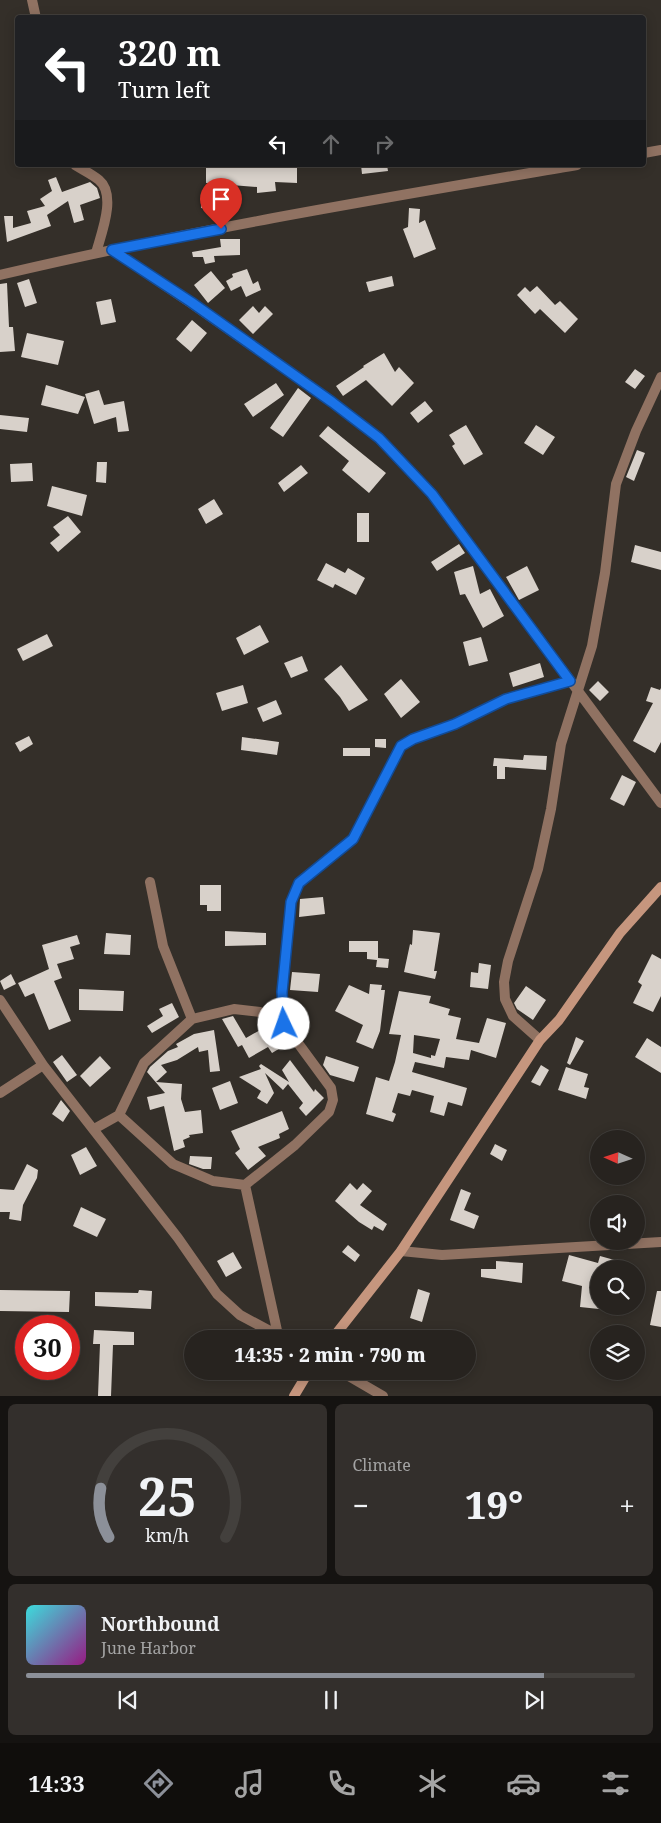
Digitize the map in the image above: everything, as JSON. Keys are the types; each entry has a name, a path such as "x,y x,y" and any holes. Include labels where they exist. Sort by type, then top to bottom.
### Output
{"main road":[{"path":"339,1330 401,1252 540,1040 559,1020 620,932 661,887"},
{"path":"294,1396 303,1380"}],"street":[{"path":"32,0 35,15"},
{"path":"646,153 661,150"},
{"path":"78,167 104,185 107,197 96,253"},
{"path":"0,275 96,253 566,167"},
{"path":"112,250 199,308 332,402 379,438 432,494 661,803"},
{"path":"540,1040 513,1016 505,1000 504,982 508,961 538,869 551,809 561,744 594,637 605,573 616,484 636,431 661,377"},
{"path":"284,1024 282,992 291,902 295,891 299,883 353,839 401,746 413,739 455,724 506,699 570,681"},
{"path":"150,882 163,946 192,1019"},
{"path":"0,1000 43,1065 178,1238 217,1294 240,1315 268,1330"},
{"path":"94,1129 119,1114 144,1063 192,1019 234,1009 260,1012 284,1024 330,1088 333,1100 329,1112 294,1145 245,1185 213,1181 173,1164 119,1114"},
{"path":"0,1093 43,1065"},
{"path":"245,1185 279,1330"},
{"path":"401,1252 442,1254 661,1242"},
{"path":"355,1380 383,1396"}],"building":[{"path":"206,167 297,167 297,183 275,182 276,191 257,193 257,187 206,183"},
{"path":"361,167 387,167 388,171 362,174"},
{"path":"56,177 62,192 90,182 97,188 100,198 80,205 84,220 74,223 68,201 47,215 51,226 7,242 4,216 13,216 13,228 31,223 27,211 45,206 40,199 52,191 48,180"},
{"path":"202,199 210,199 209,209 201,208"},
{"path":"409,208 420,209 419,223 425,220 436,249 414,258 403,229 408,227"},
{"path":"220,239 240,239 240,255 214,256 215,262 205,264 203,257 193,257 192,252 221,247"},
{"path":"247,269 253,284 258,281 261,290 246,297 241,286 231,291 226,281 233,277 232,274"},
{"path":"211,271 225,288 208,303 194,285"},
{"path":"392,276 394,286 369,292 366,282"},
{"path":"29,279 37,303 25,307 17,283"},
{"path":"7,283 9,327 13,327 15,351 0,352 0,284"},
{"path":"537,286 555,305 560,301 578,319 565,333 540,309 535,314 517,295 525,287 530,292"},
{"path":"111,299 116,322 101,325 96,302"},
{"path":"253,306 259,313 265,306 273,314 253,334 239,320"},
{"path":"192,320 207,333 191,352 176,339"},
{"path":"27,333 64,341 58,365 21,357"},
{"path":"384,353 395,372 399,367 414,383 392,406 366,380 343,396 336,386"},
{"path":"635,369 645,376 635,389 625,382"},
{"path":"276,383 284,395 253,417 244,404"},
{"path":"46,385 85,397 78,414 41,405"},
{"path":"298,388 311,398 283,437 270,428"},
{"path":"99,390 104,405 124,401 129,431 118,432 116,417 94,424 85,394"},
{"path":"425,401 433,411 418,423 410,413"},
{"path":"0,415 29,418 27,432 0,429"},
{"path":"466,425 483,454 464,465 452,446 455,444 449,435"},
{"path":"536,425 555,437 543,455 524,443"},
{"path":"328,426 386,473 369,493 342,470 349,461 319,436"},
{"path":"637,450 645,453 634,481 626,477"},
{"path":"97,462 107,462 106,483 96,482"},
{"path":"32,463 33,481 11,482 10,464"},
{"path":"301,465 308,473 284,492 278,483"},
{"path":"52,486 87,495 82,516 47,506"},
{"path":"214,499 223,514 206,524 198,509"},
{"path":"357,513 369,513 369,542 357,542"},
{"path":"68,516 81,532 58,552 50,543 60,535 53,527"},
{"path":"459,544 465,553 437,571 431,562"},
{"path":"635,545 661,552 661,570 631,562"},
{"path":"326,563 345,573 348,568 365,578 356,595 335,584 333,588 317,580"},
{"path":"473,566 480,594 490,589 504,616 483,628 465,594 460,595 454,572"},
{"path":"527,566 539,590 519,600 506,577"},
{"path":"260,625 269,642 244,655 236,638"},
{"path":"47,634 53,646 23,661 17,649"},
{"path":"481,637 488,661 469,666 463,642"},
{"path":"302,656 308,671 291,678 284,663"},
{"path":"540,663 544,677 513,687 509,673"},
{"path":"341,665 368,700 349,711 340,697 324,679"},
{"path":"401,679 420,702 401,718 384,694"},
{"path":"598,681 609,692 600,701 589,690"},
{"path":"243,685 248,703 222,711 216,693"},
{"path":"651,687 660,690 661,688 661,742 655,753 633,741 653,703 646,701"},
{"path":"276,700 282,714 263,722 257,708"},
{"path":"29,736 33,744 20,752 15,743"},
{"path":"242,737 279,742 277,755 241,750"},
{"path":"375,739 386,739 386,748 375,747"},
{"path":"343,748 370,748 370,756 343,756"},
{"path":"524,755 547,756 546,770 505,767 505,779 497,779 497,766 493,766 494,758 523,760"},
{"path":"622,775 636,782 624,806 610,799"},
{"path":"200,885 221,885 221,911 207,911 207,905 200,905"},
{"path":"323,897 325,914 299,917 300,899"},
{"path":"413,930 440,933 434,971 437,971 435,979 404,972 410,944 412,945"},
{"path":"225,931 266,933 266,945 225,946"},
{"path":"106,933 131,935 130,955 104,954"},
{"path":"77,935 80,944 70,947 74,959 57,964 62,978 54,981 71,1021 49,1030 34,993 25,997 18,983 49,969 42,945"},
{"path":"349,941 378,941 378,958 389,959 388,968 376,967 377,960 367,959 367,952 349,952"},
{"path":"652,954 661,959 661,996 653,1012 633,1003 642,985 638,982"},
{"path":"479,963 491,965 488,989 470,987 471,972 478,973"},
{"path":"292,972 320,974 318,992 290,990"},
{"path":"11,974 16,984 4,990 0,981"},
{"path":"370,984 382,985 381,990 385,990 380,1031 373,1049 356,1042 363,1025 335,1011 349,985 369,994"},
{"path":"526,986 546,1000 533,1020 517,1009 514,1003"},
{"path":"79,989 124,991 123,1011 79,1010"},
{"path":"399,991 431,996 429,1003 450,1009 448,1015 461,1018 456,1039 479,1043 487,1018 506,1023 496,1058 471,1050 469,1060 446,1057 444,1068 415,1062 412,1072 467,1088 462,1106 448,1102 444,1116 430,1112 434,1096 412,1090 410,1096 398,1093 392,1112 396,1114 393,1122 366,1114 376,1077 389,1081 395,1062 401,1035 389,1034","holes":["414,1035 440,1039 435,1056 431,1055 431,1058 413,1053"]},
{"path":"172,1003 179,1017 152,1033 147,1026 163,1016 159,1009"},
{"path":"233,1016 246,1038 269,1025 282,1047 272,1053 268,1047 249,1058 242,1045 238,1047 222,1019"},
{"path":"214,1030 220,1071 210,1072 208,1050 199,1052 198,1047 177,1060 161,1065 167,1072 156,1082 182,1084 181,1099 185,1112 201,1110 203,1133 189,1135 190,1137 183,1140 185,1147 174,1151 164,1106 150,1110 147,1097 165,1093 147,1072 168,1051 178,1047 176,1044 194,1034"},
{"path":"576,1037 584,1041 570,1065 567,1063"},
{"path":"647,1038 661,1047 661,1073 635,1057"},
{"path":"62,1055 77,1075 67,1082 53,1062"},
{"path":"100,1056 111,1068 90,1087 80,1076"},
{"path":"326,1056 359,1067 354,1082 330,1075 323,1065"},
{"path":"290,1060 314,1092 315,1089 324,1098 306,1116 299,1108 303,1103 288,1084 283,1090 265,1073 274,1093 267,1104 257,1098 261,1091 239,1077 261,1069 259,1066 261,1064 289,1082 282,1070"},
{"path":"541,1065 549,1070 540,1086 531,1082"},
{"path":"566,1067 588,1074 584,1087 589,1088 586,1099 558,1090"},
{"path":"230,1081 238,1103 220,1110 212,1088"},
{"path":"61,1100 70,1111 63,1122 52,1114"},
{"path":"282,1111 289,1129 279,1134 280,1138 258,1147 266,1156 248,1170 235,1153 240,1149 231,1131"},
{"path":"495,1144 507,1150 502,1161 490,1154"},
{"path":"86,1147 97,1166 80,1175 71,1155"},
{"path":"190,1156 212,1157 211,1169 203,1169 189,1164"},
{"path":"27,1164 38,1170 37,1178 23,1205 21,1221 9,1219 10,1212 0,1212 0,1189 14,1190"},
{"path":"350,1183 357,1190 363,1183 372,1191 360,1205 387,1224 383,1231 374,1226 372,1230 359,1222 335,1201"},
{"path":"461,1189 471,1193 464,1210 479,1216 474,1229 450,1220"},
{"path":"81,1207 106,1219 97,1237 73,1226"},
{"path":"348,1245 360,1255 355,1262 342,1252"},
{"path":"233,1252 242,1268 226,1277 217,1261"},
{"path":"569,1255 590,1261 590,1308 580,1307 582,1286 562,1281"},
{"path":"600,1256 614,1260 599,1260"},
{"path":"496,1261 523,1263 522,1283 481,1277 481,1269 496,1269"},
{"path":"418,1289 430,1293 422,1322 410,1318"},
{"path":"0,1290 70,1291 69,1312 0,1311"},
{"path":"139,1290 152,1291 151,1309 95,1306 95,1292 138,1293"},
{"path":"657,1291 661,1291 661,1327 650,1325"},
{"path":"94,1330 134,1332 134,1345 113,1345 111,1396 98,1396 100,1344 93,1344"}],"route":[{"path":"221,229 112,250 191,302 332,402 379,438 432,494 570,681 506,699 455,724 413,739 401,746 353,839 299,883 295,891 291,902 282,992 284,1024"}]}
